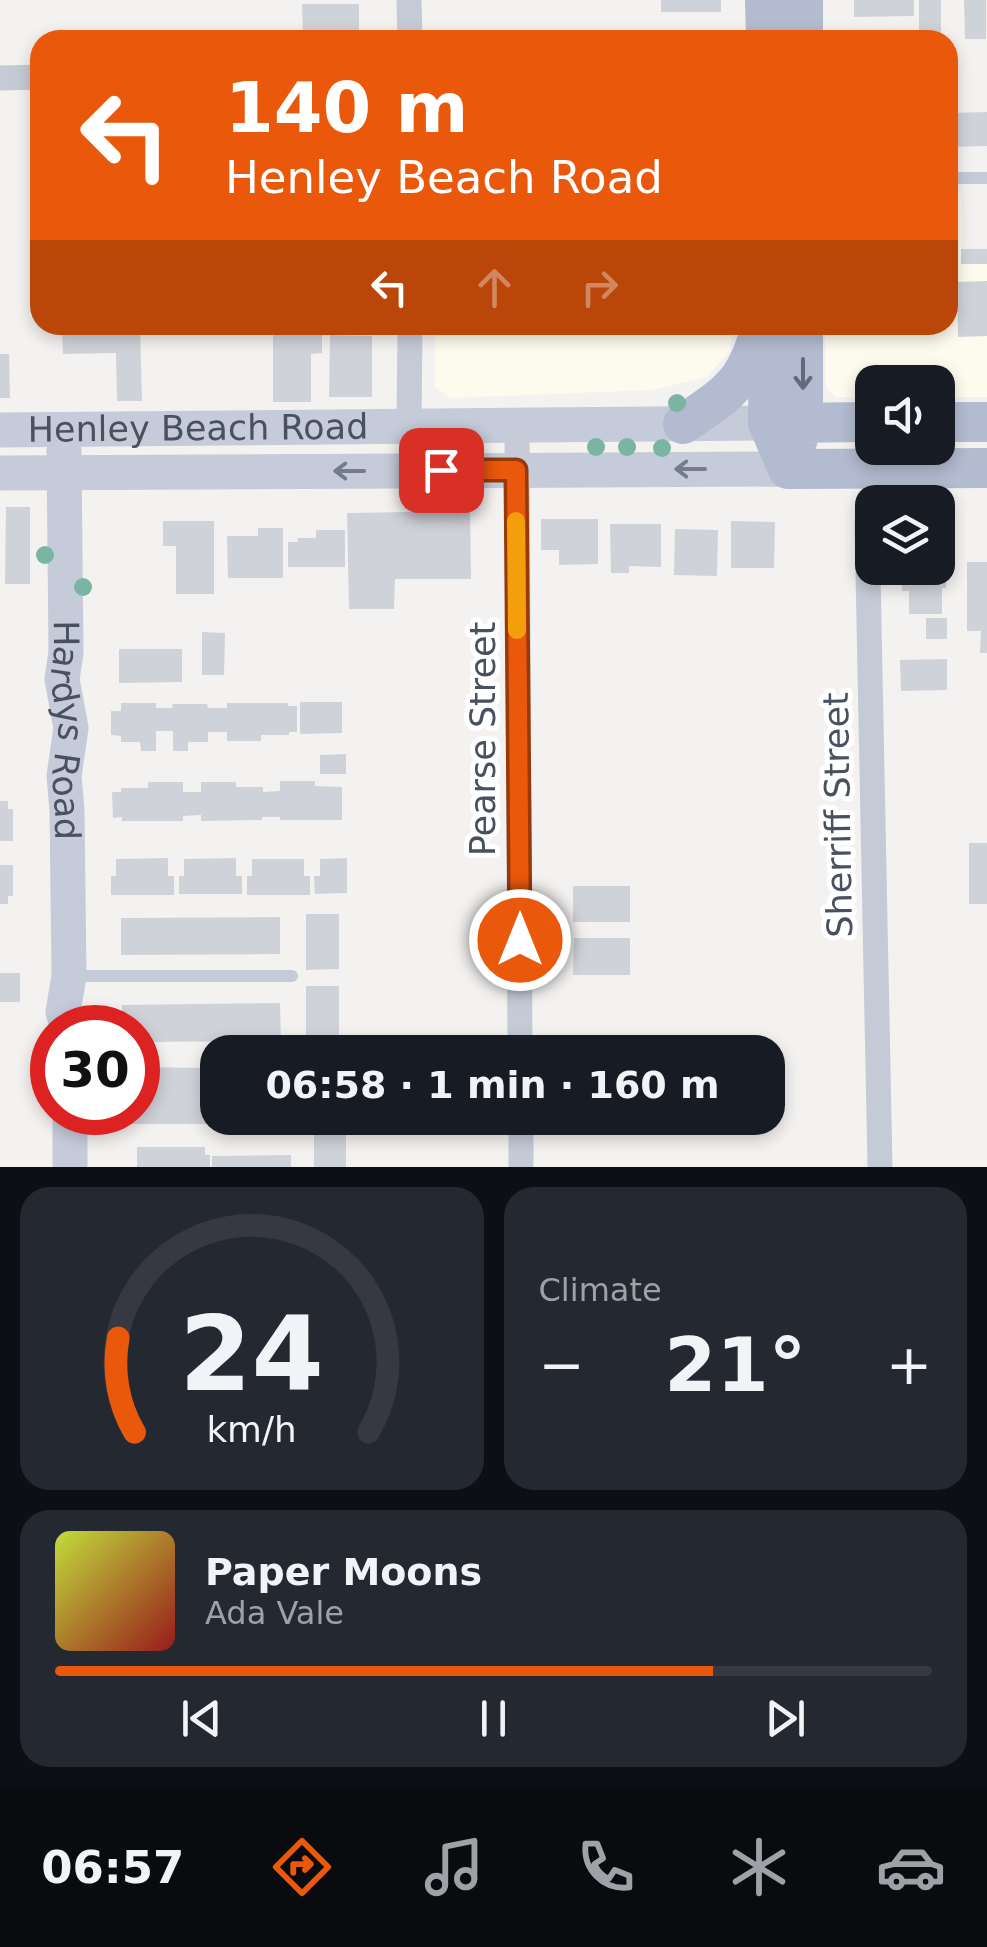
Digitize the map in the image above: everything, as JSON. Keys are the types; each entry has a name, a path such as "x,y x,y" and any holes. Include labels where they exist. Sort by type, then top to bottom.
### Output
{"main road":[{"path":"765,0 766,30"},
{"path":"803,0 803,30"},
{"path":"683,424 734,388 754,353 758,335"},
{"path":"772,335 786,423 788,468"},
{"path":"786,423 801,335"},
{"name":"Henley Beach Road","path":"0,430 855,422"},
{"path":"955,422 987,422"},
{"name":"Hardys Road","path":"64,430 66,653 62,678 71,728 64,776 70,976 64,1005"},
{"name":"Henley Beach Road","path":"0,473 987,468"},
{"path":"70,1135 70,1167"}],"street":[{"path":"409,0 410,30"},
{"path":"0,78 30,78"},
{"path":"409,426 410,335"},
{"name":"Pearse Street","path":"517,425 520,1035"},
{"name":"Sherriff Street","path":"880,1167 868,506 889,468"},
{"path":"521,1135 521,1167"}],"lane":[{"path":"958,178 987,178"},
{"path":"70,976 292,976"}],"shaded area":[{"path":"961,193 962,263 987,264 987,397 955,397 955,365 855,365 855,397 836,397 826,387 825,335 958,335"},
{"path":"435,335 732,335 730,350 707,377 652,390 450,398 435,387"}],"building":[{"path":"661,0 721,0 721,12 661,12"},
{"path":"854,0 914,0 914,16 854,17"},
{"path":"919,0 941,0 941,30 919,30"},
{"path":"964,0 986,0 986,39 965,39"},
{"path":"302,4 359,4 359,30 303,30"},
{"path":"987,112 987,146 958,147 958,113"},
{"path":"961,249 987,249 987,264 961,264"},
{"path":"987,281 987,336 958,337 958,282"},
{"path":"62,335 140,335 142,401 117,401 116,353 63,354"},
{"path":"273,335 322,335 322,353 311,354 311,402 273,402"},
{"path":"330,335 372,336 372,397 329,397"},
{"path":"0,354 9,354 10,398 0,398"},
{"path":"6,507 30,507 30,584 5,584"},
{"path":"470,511 471,579 395,579 394,609 349,609 347,513"},
{"path":"541,519 598,519 598,564 559,565 559,550 541,550"},
{"path":"163,521 214,521 214,594 176,594 176,546 163,546"},
{"path":"731,521 775,522 774,568 731,568"},
{"path":"610,524 661,524 661,567 629,566 629,573 611,573"},
{"path":"258,528 283,528 283,578 228,578 227,536 258,536"},
{"path":"675,529 718,530 717,576 674,575"},
{"path":"316,530 345,530 345,567 288,567 288,542 316,538"},
{"path":"967,562 987,562 987,653 980,653 981,631 967,631"},
{"path":"902,585 946,585 942,588 942,614 909,614 909,591 902,591"},
{"path":"926,618 947,618 947,639 926,639"},
{"path":"202,632 225,633 224,675 202,675"},
{"path":"119,649 182,649 182,682 119,683"},
{"path":"947,659 947,690 901,691 900,660"},
{"path":"300,702 342,702 342,733 300,734"},
{"path":"121,703 156,703 156,708 207,704 208,708 227,708 227,703 288,703 297,706 297,732 261,735 261,741 227,741 227,732 208,732 208,742 188,742 188,751 173,751 173,731 156,731 156,751 141,751 140,742 121,742 121,736 111,735 111,711 121,711"},
{"path":"346,754 346,774 320,774 320,755"},
{"path":"280,781 315,781 315,786 342,787 342,820 262,817 201,821 201,815 183,816 183,821 113,818 112,792 148,788 148,782 183,782 183,792 201,792 201,782 236,782 236,787 263,787 263,792 280,791"},
{"path":"0,801 8,801 8,809 13,809 13,841 0,841"},
{"path":"969,843 987,843 987,904 969,904"},
{"path":"168,858 168,876 174,876 174,895 111,895 116,859"},
{"path":"236,858 242,894 179,894 184,859"},
{"path":"347,858 347,893 315,894 314,876 320,876 320,859"},
{"path":"252,859 304,859 304,876 310,876 310,895 247,895"},
{"path":"0,865 13,865 13,896 8,896 8,904 0,904"},
{"path":"573,886 630,886 630,922 573,922"},
{"path":"306,914 339,914 339,969 306,970"},
{"path":"280,917 280,954 121,955 121,918"},
{"path":"574,938 630,938 630,975 573,975"},
{"path":"0,973 20,973 20,1002 0,1002"},
{"path":"306,986 339,986 339,1035 306,1035"},
{"path":"280,1003 281,1035 200,1035 200,1042 160,1042 160,1005 122,1005"},
{"path":"160,1067 200,1068 200,1124 160,1124"},
{"path":"314,1135 346,1135 346,1167 314,1167"},
{"path":"137,1147 205,1147 210,1167 137,1167"},
{"path":"291,1155 291,1167 212,1167 212,1156"}],"slow traffic":[{"path":"516,521 517,630"}],"route":[{"path":"441,470 516,470 520,940"}]}
